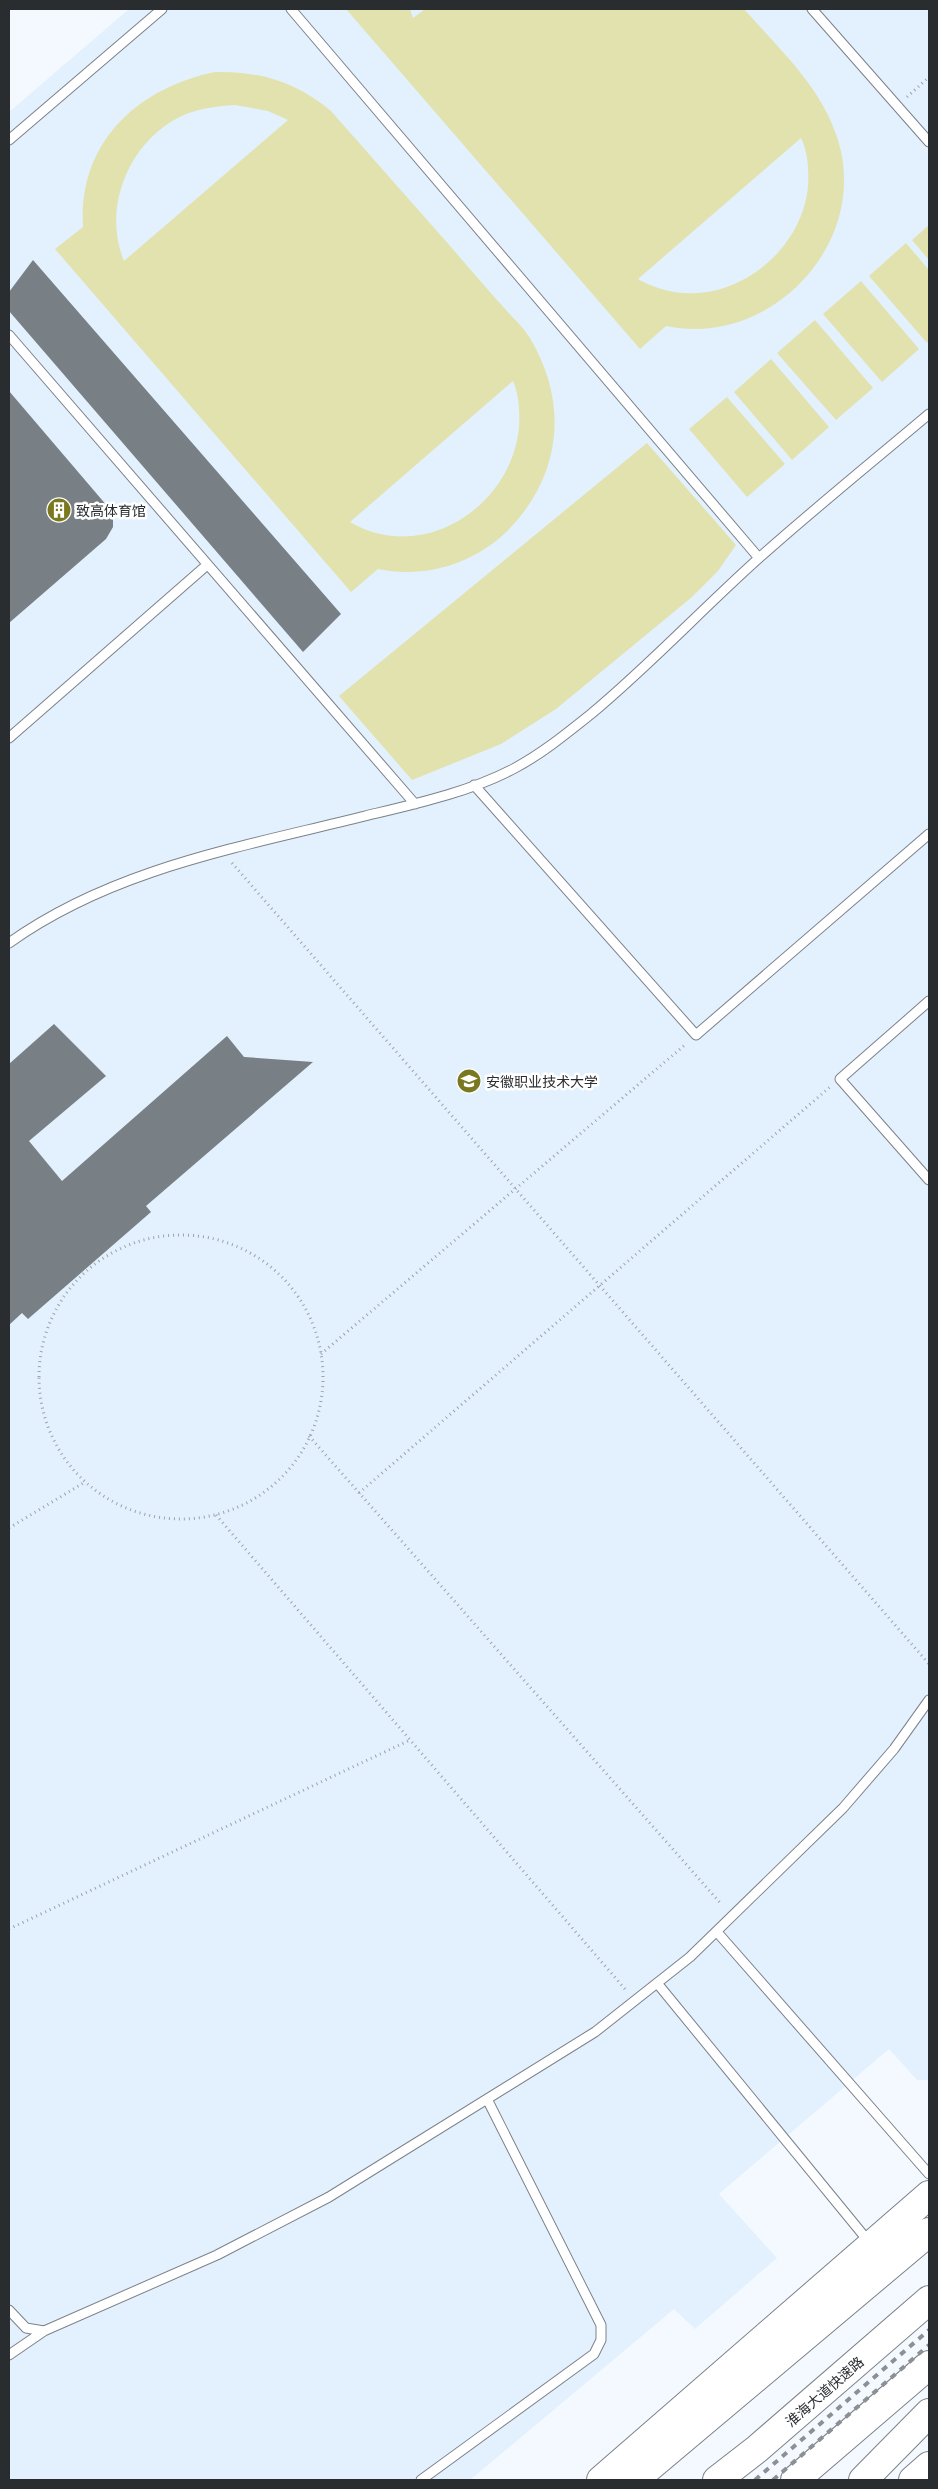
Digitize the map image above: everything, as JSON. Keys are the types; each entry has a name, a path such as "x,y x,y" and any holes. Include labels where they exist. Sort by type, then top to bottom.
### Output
{"highway":[{"path":"601,2480 929,2195"},
{"path":"634,2480 929,2232"},
{"name":"淮海大道快速路","path":"717,2480 929,2300"},
{"path":"795,2480 929,2364"},
{"path":"863,2480 929,2413"},
{"path":"913,2480 929,2466"}],"lane":[{"path":"9,140 162,9"},
{"path":"291,9 759,558"},
{"path":"812,9 929,142"},
{"path":"9,335 414,804"},
{"path":"9,943 79,900 123,881 180,862 414,804 474,785 515,768 558,740 615,693 759,558 929,414"},
{"path":"9,738 207,565"},
{"path":"474,785 696,1035 929,834"},
{"path":"929,1000 840,1079 929,1180"},
{"path":"9,2355 44,2331 217,2255 320,2201 595,2032 717,1932 844,1808 894,1749 929,1700"},
{"path":"717,1932 929,2174"},
{"path":"657,1983 872,2245"},
{"path":"421,2480 594,2354 601,2340 601,2325 487,2099"},
{"path":"9,2310 26,2328 44,2331"}],"path":[{"path":"897,105 929,77"},
{"path":"222,852 929,1664"},
{"path":"321,1354 696,1035"},
{"path":"359,1493 840,1079"},
{"path":"172,1236 200,1236 227,1242 252,1254 275,1270 294,1291 309,1314 321,1354 323,1368 322,1396 315,1423 309,1436 304,1449 287,1472 266,1490 242,1505 216,1515 188,1519 160,1518 133,1511 108,1499 85,1482 67,1462 52,1438 43,1412 39,1385 40,1357 47,1330 59,1305 70,1290 96,1264 119,1250 154,1238 172,1236"},
{"path":"309,1436 732,1917"},
{"path":"9,1528 85,1482"},
{"path":"216,1515 635,2000"},
{"path":"9,1929 410,1740"}],"shaded area":[{"name":"安徽职业技术大学","path":"129,9 929,9 929,2080 917,2080 889,2049 719,2194 777,2258 695,2329 674,2309 470,2480 9,2480 9,112"}],"green space":[{"path":"346,9 410,9 413,18 425,9 744,9 785,54 821,103 831,121 838,140 844,178 839,216 825,250 803,280 775,304 742,321 705,329 666,326 640,349","holes":["801,138 808,162 808,187 801,215 788,240 770,261 747,278 721,289 694,293 666,290 638,279"]},
{"path":"215,72 262,76 291,86 318,101 331,111 530,338 542,362 550,387 554,411 554,436 550,460 541,483 529,505 512,526 483,550 467,559 433,570 396,572 378,569 351,592 55,249 83,227 84,197 91,170 102,145 118,124 138,106 161,91 187,80","holes":["235,105 268,111 288,120 124,261 118,240 116,218 119,196 136,156 150,139 167,125 186,114 198,110","513,381 518,398 519,415 519,427 513,456 500,481 482,503 459,520 434,532 406,536 378,534 350,522"]},
{"path":"929,225 929,260 912,240"},
{"path":"906,243 929,270 929,341 927,343 869,276"},
{"path":"861,281 919,349 882,382 823,314"},
{"path":"815,320 873,388 836,420 777,353"},
{"path":"771,359 829,427 792,460 734,392"},
{"path":"727,397 785,464 747,497 689,429"},
{"path":"647,443 736,545 718,571 692,597 556,709 501,744 412,780 339,696"}],"building":[{"path":"33,260 341,614 303,652 9,311 9,292"},
{"name":"致高体育馆","path":"9,391 108,507 113,520 113,527 106,539 9,623"},
{"path":"54,1024 106,1076 29,1141 62,1181 227,1036 244,1057 313,1062 146,1206 151,1212 28,1319 22,1313 9,1325 9,1064"}],"railway":[{"path":"755,2480 929,2330"},
{"path":"773,2480 929,2345"}],"place":[{"name":"致高体育馆","path":"59,510"},
{"name":"安徽职业技术大学","path":"469,1081"}]}
